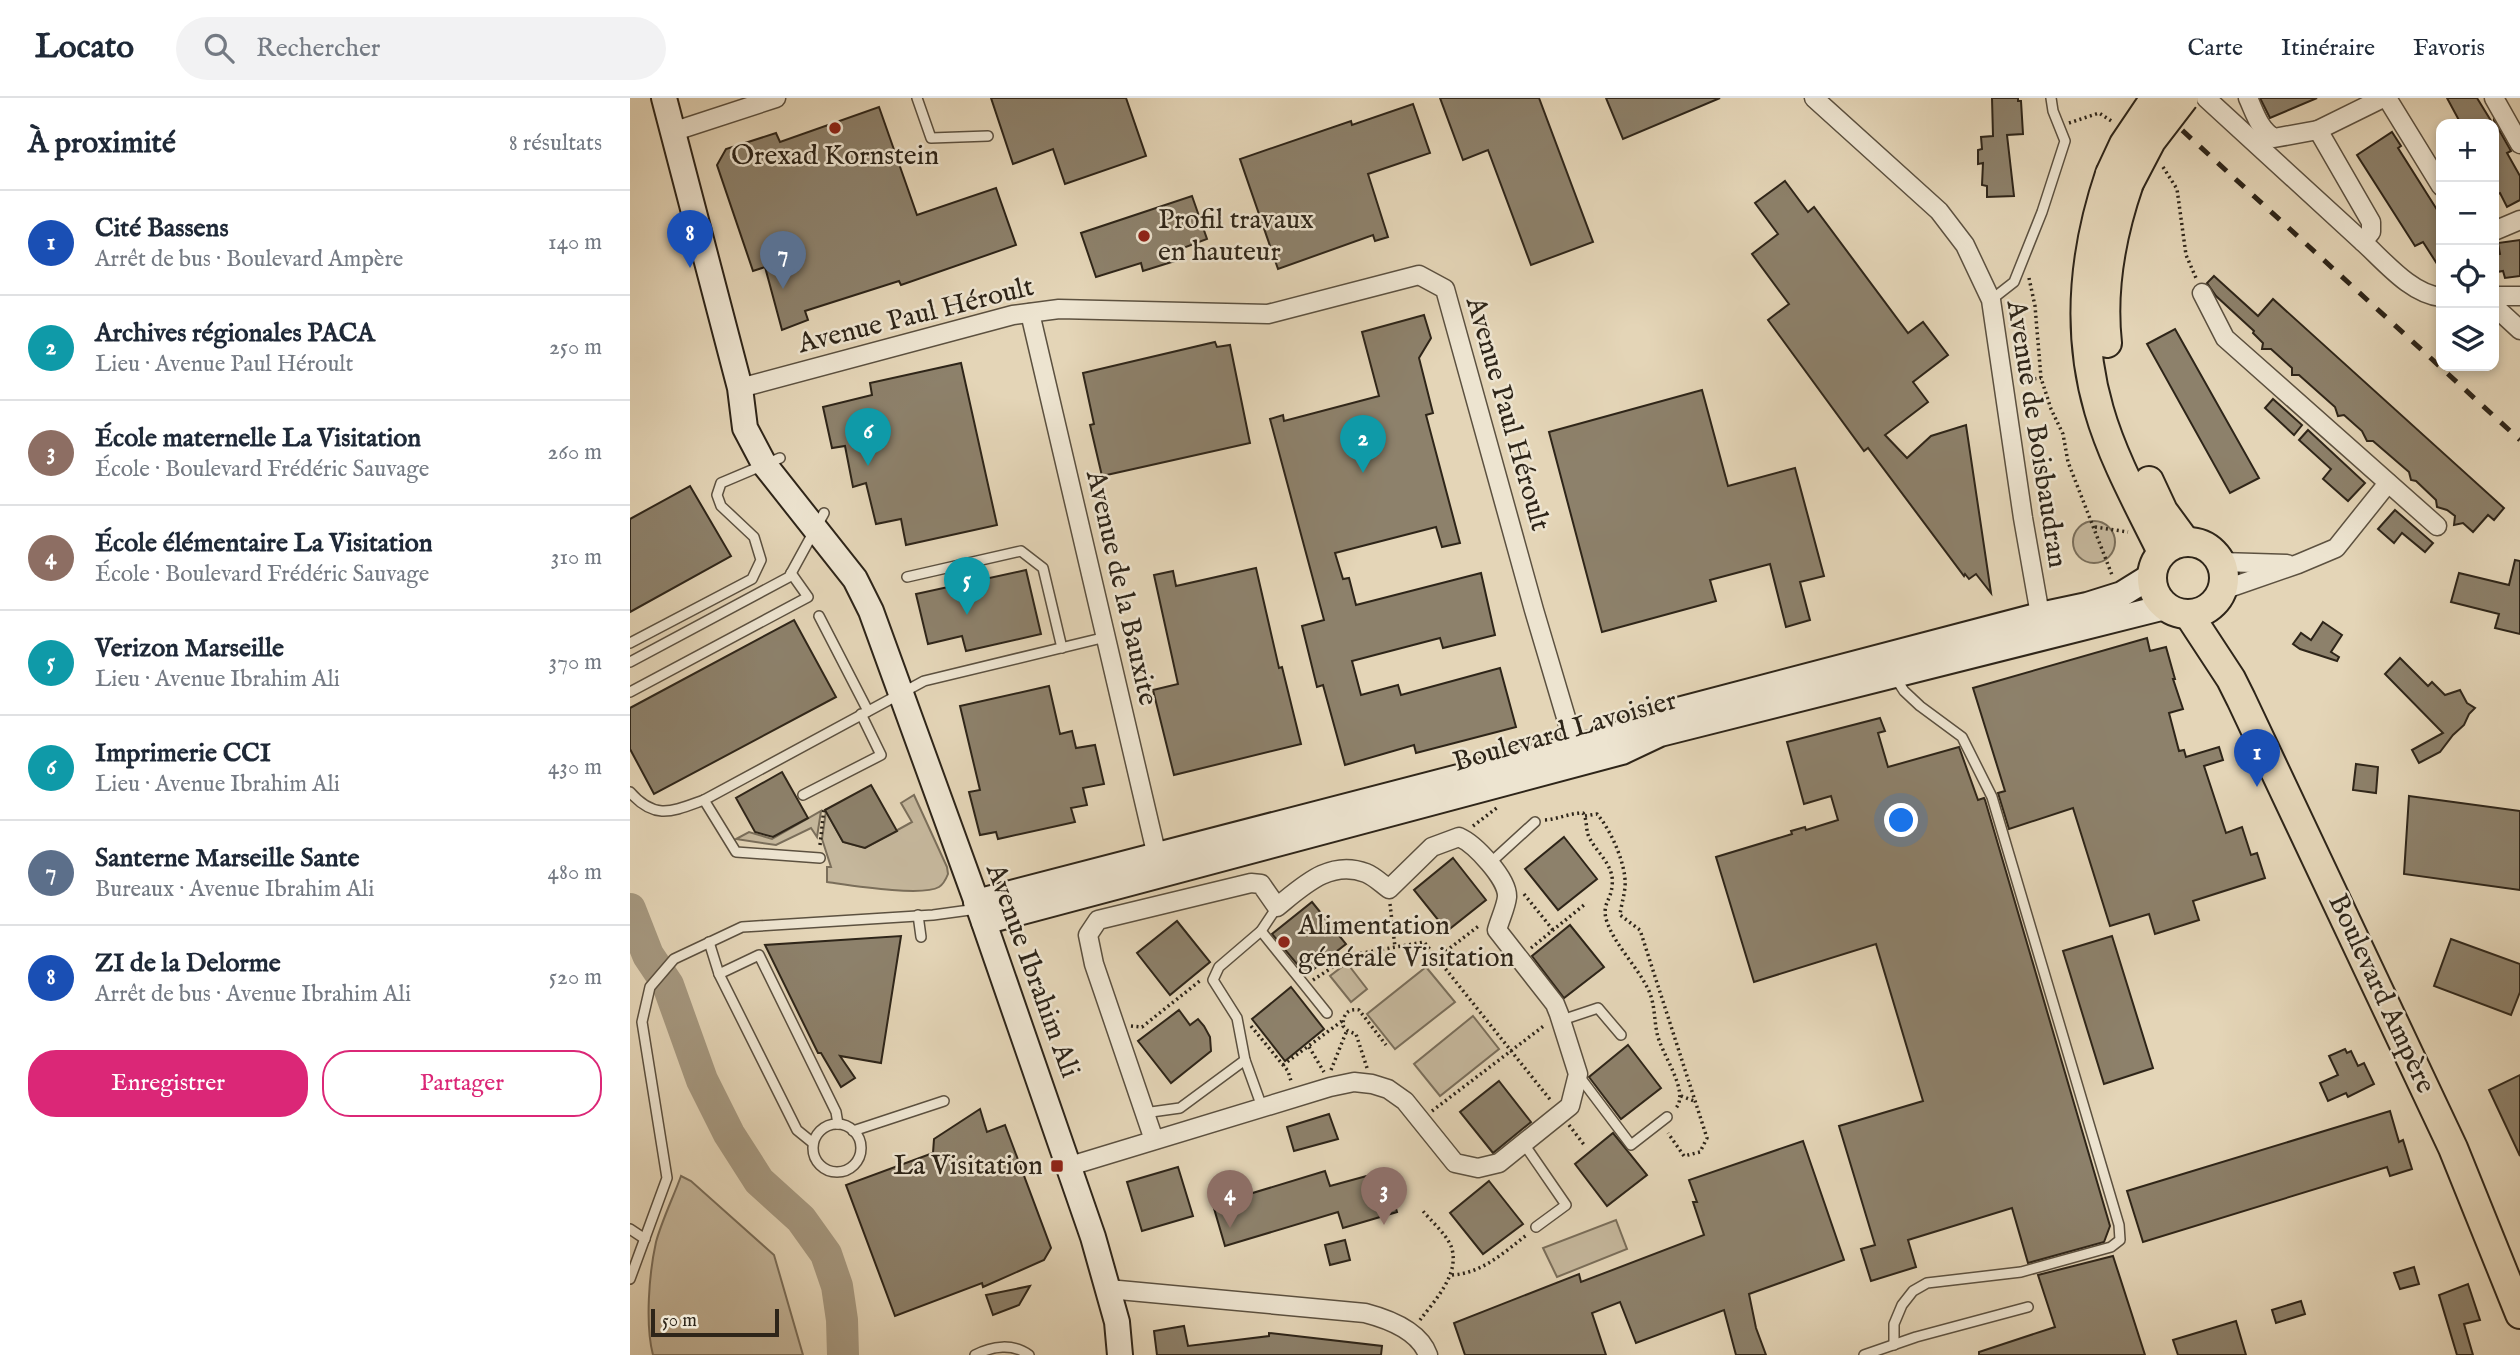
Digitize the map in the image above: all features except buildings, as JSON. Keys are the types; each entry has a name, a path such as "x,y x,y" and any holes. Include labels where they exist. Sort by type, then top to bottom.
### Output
{"main road":[{"path":"2120,178 2124,144 2155,98"},
{"path":"2166,557 2200,543 2213,550 2221,562 2225,576 2220,596 2204,611 2177,610 2155,593 2166,557 2114,449 2099,411 2086,335 2086,281 2090,247 2120,178 2184,98"},
{"name":"Boulevard Ampère","path":"2220,596 2231,679"},
{"name":"Boulevard Ampère","path":"2177,610 2231,679 2453,1148 2520,1314"}],"street":[{"name":"Avenue Ibrahim Ali","path":"664,98 740,388 745,429 821,521 871,611 1070,1166 1117,1322 1120,1355"},
{"path":"671,132 776,98"},
{"name":"Avenue de Boisbaudran","path":"1814,98 1939,211 1965,245 1991,300 2042,625"},
{"path":"2206,98 2410,284 2436,297"},
{"path":"2248,98 2265,133 2274,138 2318,130 2385,98 2438,182"},
{"path":"2494,98 2520,144"},
{"path":"2318,130 2371,222 2371,232 2363,243"},
{"path":"2499,229 2520,220"},
{"name":"Avenue Paul Héroult","path":"740,388 1013,315 1059,309 1268,314 1419,275 1445,289 1577,755"},
{"path":"2202,293 2225,338 2437,526"},
{"path":"2499,296 2520,296"},
{"path":"2496,308 2520,330"},
{"name":"Avenue de la Bauxite","path":"1030,313 1159,865"},
{"path":"2220,596 2336,548 2388,483"},
{"name":"Boulevard Lavoisier","path":"980,911 1577,755 1622,752 1660,734 1894,674 2042,625 2087,605 2119,595 2166,557"},
{"path":"2221,562 2298,564"},
{"name":"Boulevard Lavoisier","path":"1159,865 1499,784 1577,755 1651,717 2042,625 2177,610"},
{"path":"1070,1166 1342,1084 1372,1084 1388,1089 1405,1101 1455,1163 1478,1168 1499,1163 1524,1144 1570,1106 1578,1074 1555,1004 1497,930 1507,896 1505,883 1471,842 1459,837 1432,848 1389,889 1366,873 1347,870 1320,873 1277,907 1261,884 1251,883 1098,920 1088,935 1094,964 1154,1140"},
{"path":"1108,1289 1364,1313 1397,1324 1410,1333 1425,1348 1428,1355"}],"lane":[{"path":"917,98 932,138 988,136"},
{"path":"1991,300 2014,282 2042,212 2065,141 2053,111 2051,98"},
{"path":"630,643 752,579 761,560 754,537 721,506 717,495 721,483 772,461"},
{"path":"630,662 789,577 821,521"},
{"path":"907,577 1021,551 1043,568 1062,648"},
{"path":"630,692 808,597 791,573"},
{"path":"803,795 881,755 819,617"},
{"path":"630,792 636,800 654,811 670,812 704,800 924,681 1106,637"},
{"path":"1894,674 1903,691 1962,737 1992,797 2119,1225 2120,1240 2111,1247 2021,1272 1927,1283 1913,1292 1902,1305 1894,1324 1894,1345"},
{"path":"704,800 736,852 820,858"},
{"path":"1489,864 1535,822"},
{"path":"1262,1107 1245,1060 1237,1018 1213,980 1219,967 1261,931 1277,907"},
{"path":"630,1279 667,1178 642,1021 650,986 674,959 742,927 980,911"},
{"path":"918,915 921,937"},
{"path":"1261,931 1326,1013"},
{"path":"709,942 719,974 797,1130 813,1143"},
{"path":"719,974 759,955 836,1112 838,1124"},
{"path":"1561,1017 1598,1008 1621,1035"},
{"path":"1144,1113 1180,1108 1245,1060"},
{"path":"1578,1074 1630,1145 1664,1120"},
{"path":"853,1131 944,1101"},
{"path":"838,1124 853,1131 858,1137 860,1153 852,1167 836,1172 821,1166 813,1152 813,1143 819,1132 825,1127 838,1124"},
{"path":"1524,1144 1566,1205 1536,1227"},
{"path":"630,1229 645,1239"},
{"path":"1864,1355 1916,1337 2028,1307"},
{"path":"975,1355 991,1347 1022,1350 1029,1355"}],"path":[{"path":"2059,126 2099,113 2121,127"},
{"path":"2161,163 2177,189 2186,255 2202,293"},
{"path":"2024,256 2035,306 2041,378 2063,435 2068,462 2119,595"},
{"path":"1459,837 1504,802 1499,784"},
{"path":"820,858 824,808"},
{"path":"1535,822 1556,819 1569,813 1583,813 1585,816 1597,814 1605,822 1624,864 1625,886 1620,915 1640,930 1707,1138 1700,1152 1684,1156 1664,1120 1679,1103 1681,1091 1660,1044 1654,1003 1648,989 1609,928 1605,903 1612,886 1609,866 1588,836 1585,816"},
{"path":"1505,883 1522,892 1553,930"},
{"path":"1389,889 1395,947"},
{"path":"1519,958 1584,905"},
{"path":"1437,958 1504,907"},
{"path":"1305,986 1352,955 1424,942 1585,1146"},
{"path":"1115,1025 1142,1027 1203,979 1213,980"},
{"path":"1372,1084 1356,1034 1347,1030 1343,1017 1353,1009 1359,1010 1386,1045"},
{"path":"1427,1115 1561,1017"},
{"path":"1237,1018 1252,1026 1288,1071 1295,1097"},
{"path":"1283,1065 1343,1022"},
{"path":"1309,1046 1328,1078 1347,1030"},
{"path":"1681,1096 1694,1101"},
{"path":"1410,1333 1452,1275 1451,1245 1423,1211"},
{"path":"1452,1275 1466,1274 1489,1264 1536,1227"}],"shaded area":[{"path":"2094,521 2109,527 2115,542 2109,557 2094,563 2079,557 2073,542 2079,527"},
{"path":"914,795 947,867 946,880 939,887 902,891 827,882 827,867 831,867 822,839 826,811 843,842 865,848 912,822 901,803"},
{"path":"821,811 817,837 811,828 776,845 736,839 749,832 772,839"},
{"path":"1347,963 1367,989 1351,1002 1330,976"},
{"path":"1426,967 1455,1002 1395,1049 1367,1014"},
{"path":"1473,1016 1499,1049 1440,1096 1414,1064"},
{"path":"681,1176 691,1181 774,1255 803,1355 653,1355 649,1314 656,1242"},
{"path":"1616,1220 1627,1249 1557,1277 1543,1248"}],"waterway":[{"path":"630,909 648,955 668,985 702,1080 729,1134 759,1181 801,1219 826,1254 837,1286 843,1355"}],"railway":[{"path":"2147,98 2520,440"}],"place":[{"name":"Orexad Kornstein","path":"835,128"},
{"name":"Profil travaux en hauteur","path":"1144,236"},
{"name":"ZI de la Delorme","path":"690,268"},
{"name":"Santerne Marseille Sante","path":"783,289"},
{"name":"Imprimerie CCI","path":"868,466"},
{"name":"Archives régionales PACA","path":"1363,473"},
{"name":"Verizon Marseille","path":"967,615"},
{"name":"Cité Bassens","path":"2257,787"},
{"name":"Alimentation générale Visitation","path":"1284,942"},
{"name":"La Visitation","path":"1057,1166"},
{"name":"École maternelle La Visitation","path":"1384,1225"},
{"name":"École élémentaire La Visitation","path":"1230,1228"}]}
